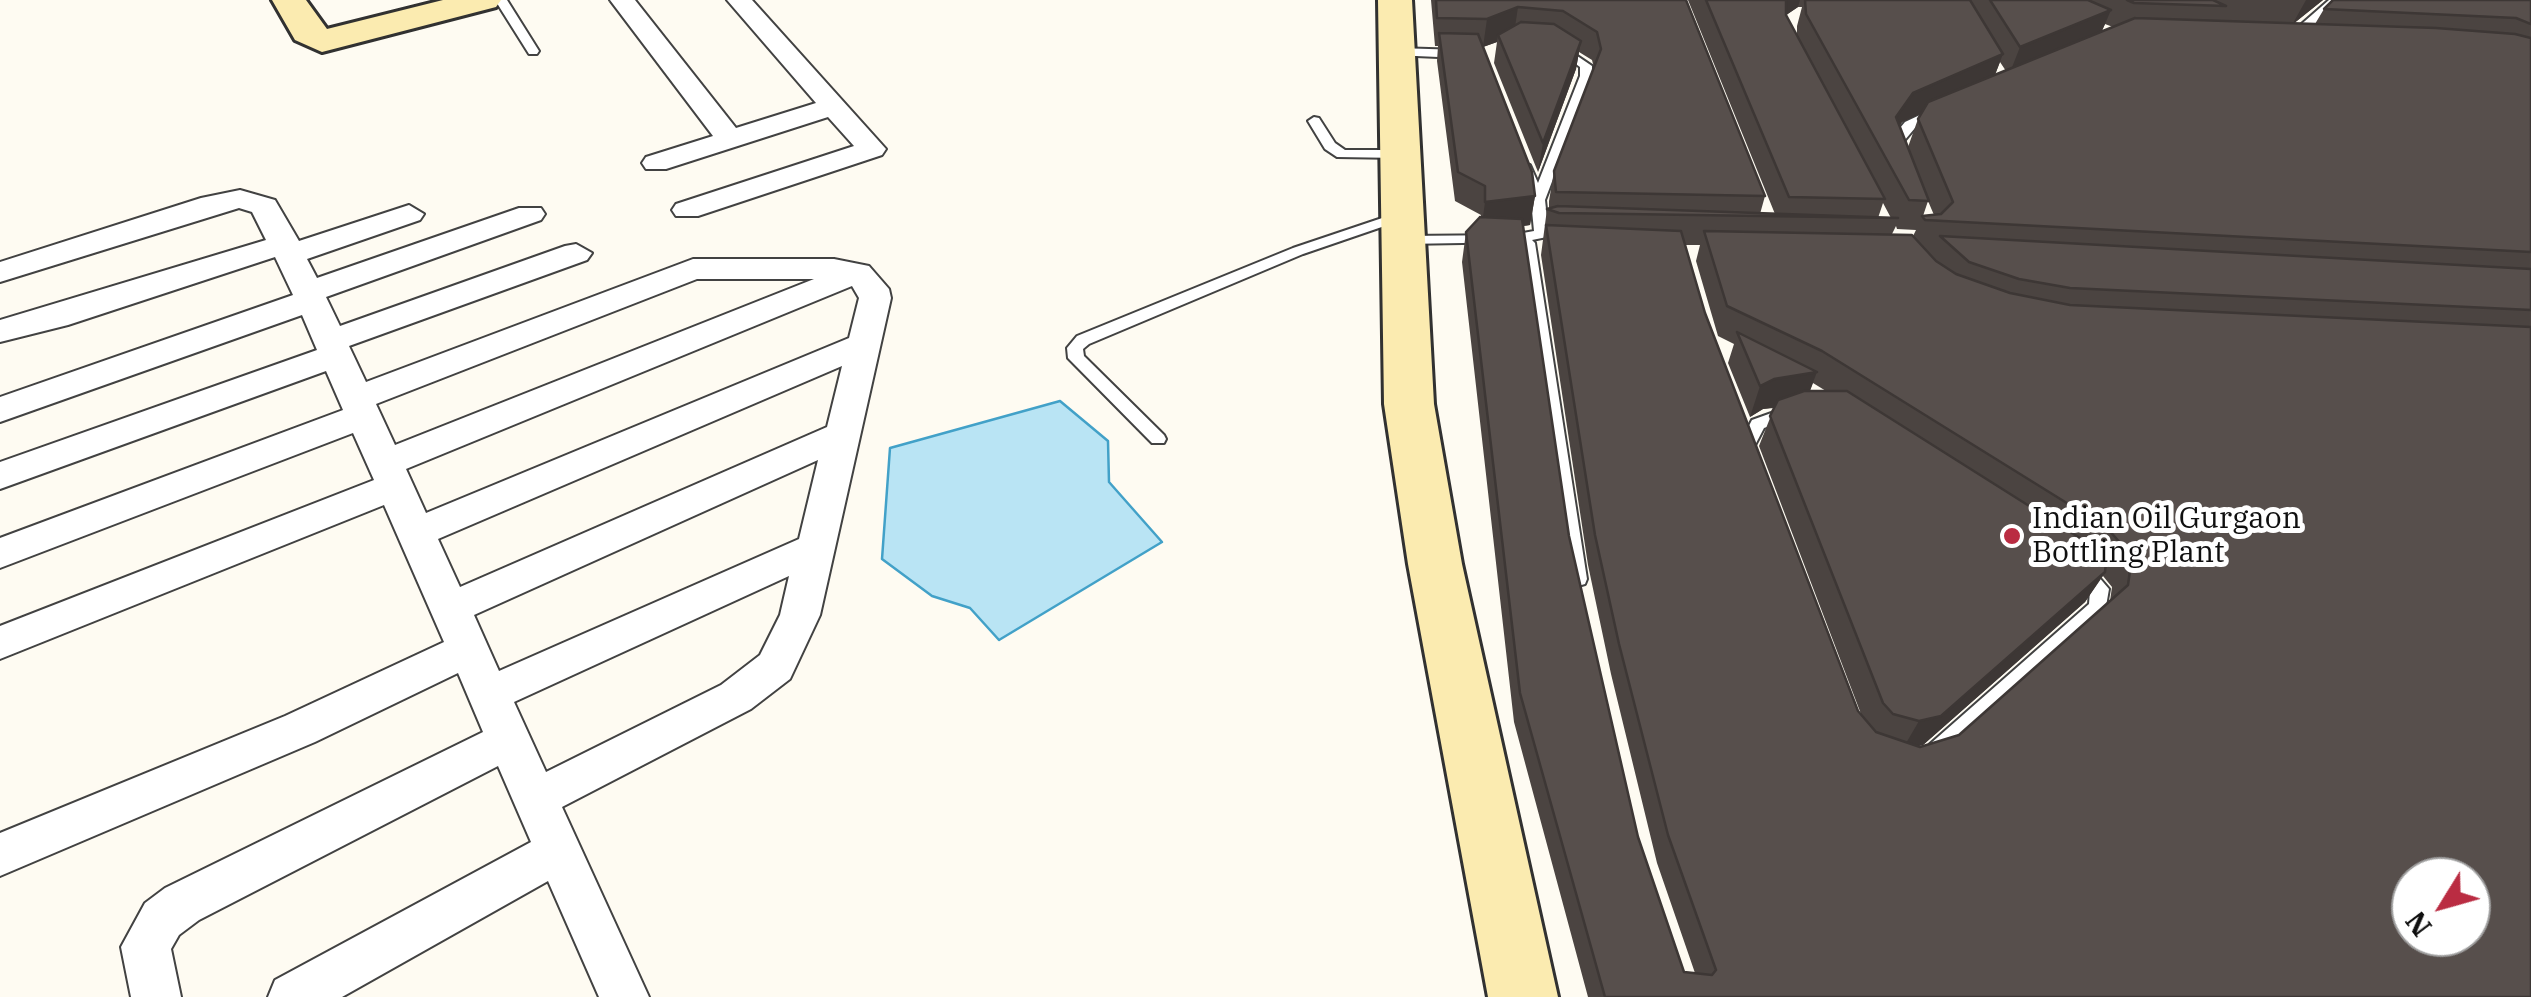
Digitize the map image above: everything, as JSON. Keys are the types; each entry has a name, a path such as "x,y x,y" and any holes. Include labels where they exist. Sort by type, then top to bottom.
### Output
{"street":[{"path":"289,0 308,32 322,40 484,0"},
{"path":"622,0 730,139"},
{"path":"687,210 872,149 738,0"},
{"path":"1395,0 1408,386 1420,481 1523,997"},
{"path":"656,162 834,106"},
{"path":"0,272 212,204 240,198 264,206 310,296 357,409 624,997"},
{"path":"0,331 408,214"},
{"path":"0,410 530,214"},
{"path":"0,476 576,253"},
{"path":"0,553 692,269 815,268 858,273 870,281 875,298 800,615 775,668 736,697 535,799"},
{"path":"0,642 858,273"},
{"path":"415,533 864,344"},
{"path":"449,609 842,435"},
{"path":"488,695 816,548"},
{"path":"0,855 300,729 468,649"},
{"path":"156,997 146,948 162,919 182,904 509,740"},
{"path":"293,997 559,851"}],"lane":[{"path":"501,0 533,51"},
{"path":"2292,45 2283,32 2301,31 2336,0"},
{"path":"1544,43 1574,55 1586,66 1586,76 1527,238 1582,602"},
{"path":"2274,44 2310,45"},
{"path":"1397,52 1471,55"},
{"path":"1907,175 1897,140 1921,118 1954,104"},
{"path":"1314,121 1338,153 1400,154"},
{"path":"1518,149 1538,200"},
{"path":"1158,439 1076,358 1075,348 1083,340 1298,250 1400,228 1527,238 1588,229"},
{"path":"1527,238 1553,250"},
{"path":"1747,446 1758,424 1804,412"},
{"path":"1919,760 1932,755 2098,607 2102,599 2093,578 2064,557"}],"water":[{"path":"1060,401 1108,441 1109,482 1162,542 999,640 970,608 932,596 882,559 890,448"}],"building":[{"path":"1436,0 1686,0 1765,196 1556,192 1554,171 1601,49 1597,32 1563,11 1518,7 1487,19 1437,18"},
{"path":"1706,0 1786,0 1786,15 1885,199 1789,197"},
{"path":"1805,0 1970,0 2003,54 1913,93 1896,117 1929,201 1909,200 1806,14"},
{"path":"1990,0 2088,0 2111,10 2020,47"},
{"path":"2127,0 2213,0 2226,6 2134,3"},
{"path":"2333,0 2531,0 2531,24 2516,18 2324,9"},
{"path":"2135,18 2436,28 2531,38 2531,252 1925,220 1922,216 1941,214 1953,202 1918,119 1928,102"},
{"path":"1521,22 1554,24 1581,41 1543,143 1498,35"},
{"path":"1439,33 1478,34 1532,172 1535,196 1485,202 1485,186 1458,172"},
{"path":"1558,206 1898,218 1559,213 1547,209"},
{"path":"1480,217 1522,219 1569,536 1638,837 1684,972 1712,975 1716,970 1668,835 1619,644 1595,535 1546,225 1681,231 1705,313 1858,711 1876,732 1920,747 1959,735 2128,585 2132,556 2107,528 1822,351 1727,306 1704,231 1912,235 1936,261 1956,274 2010,293 2070,305 2531,327 2531,997 1605,997 1520,693 1466,232"},
{"path":"1940,236 2531,269 2531,310 2070,288 2019,279 1969,262"},
{"path":"1737,332 1817,372 1774,379 1760,386"},
{"path":"1804,391 1847,391 2091,545 2106,562 2105,572 1941,716 1919,721 1893,714 1883,703 1770,416 1778,400"}],"place":[{"name":"Indian Oil Gurgaon Bottling Plant","path":"2012,536"}]}
